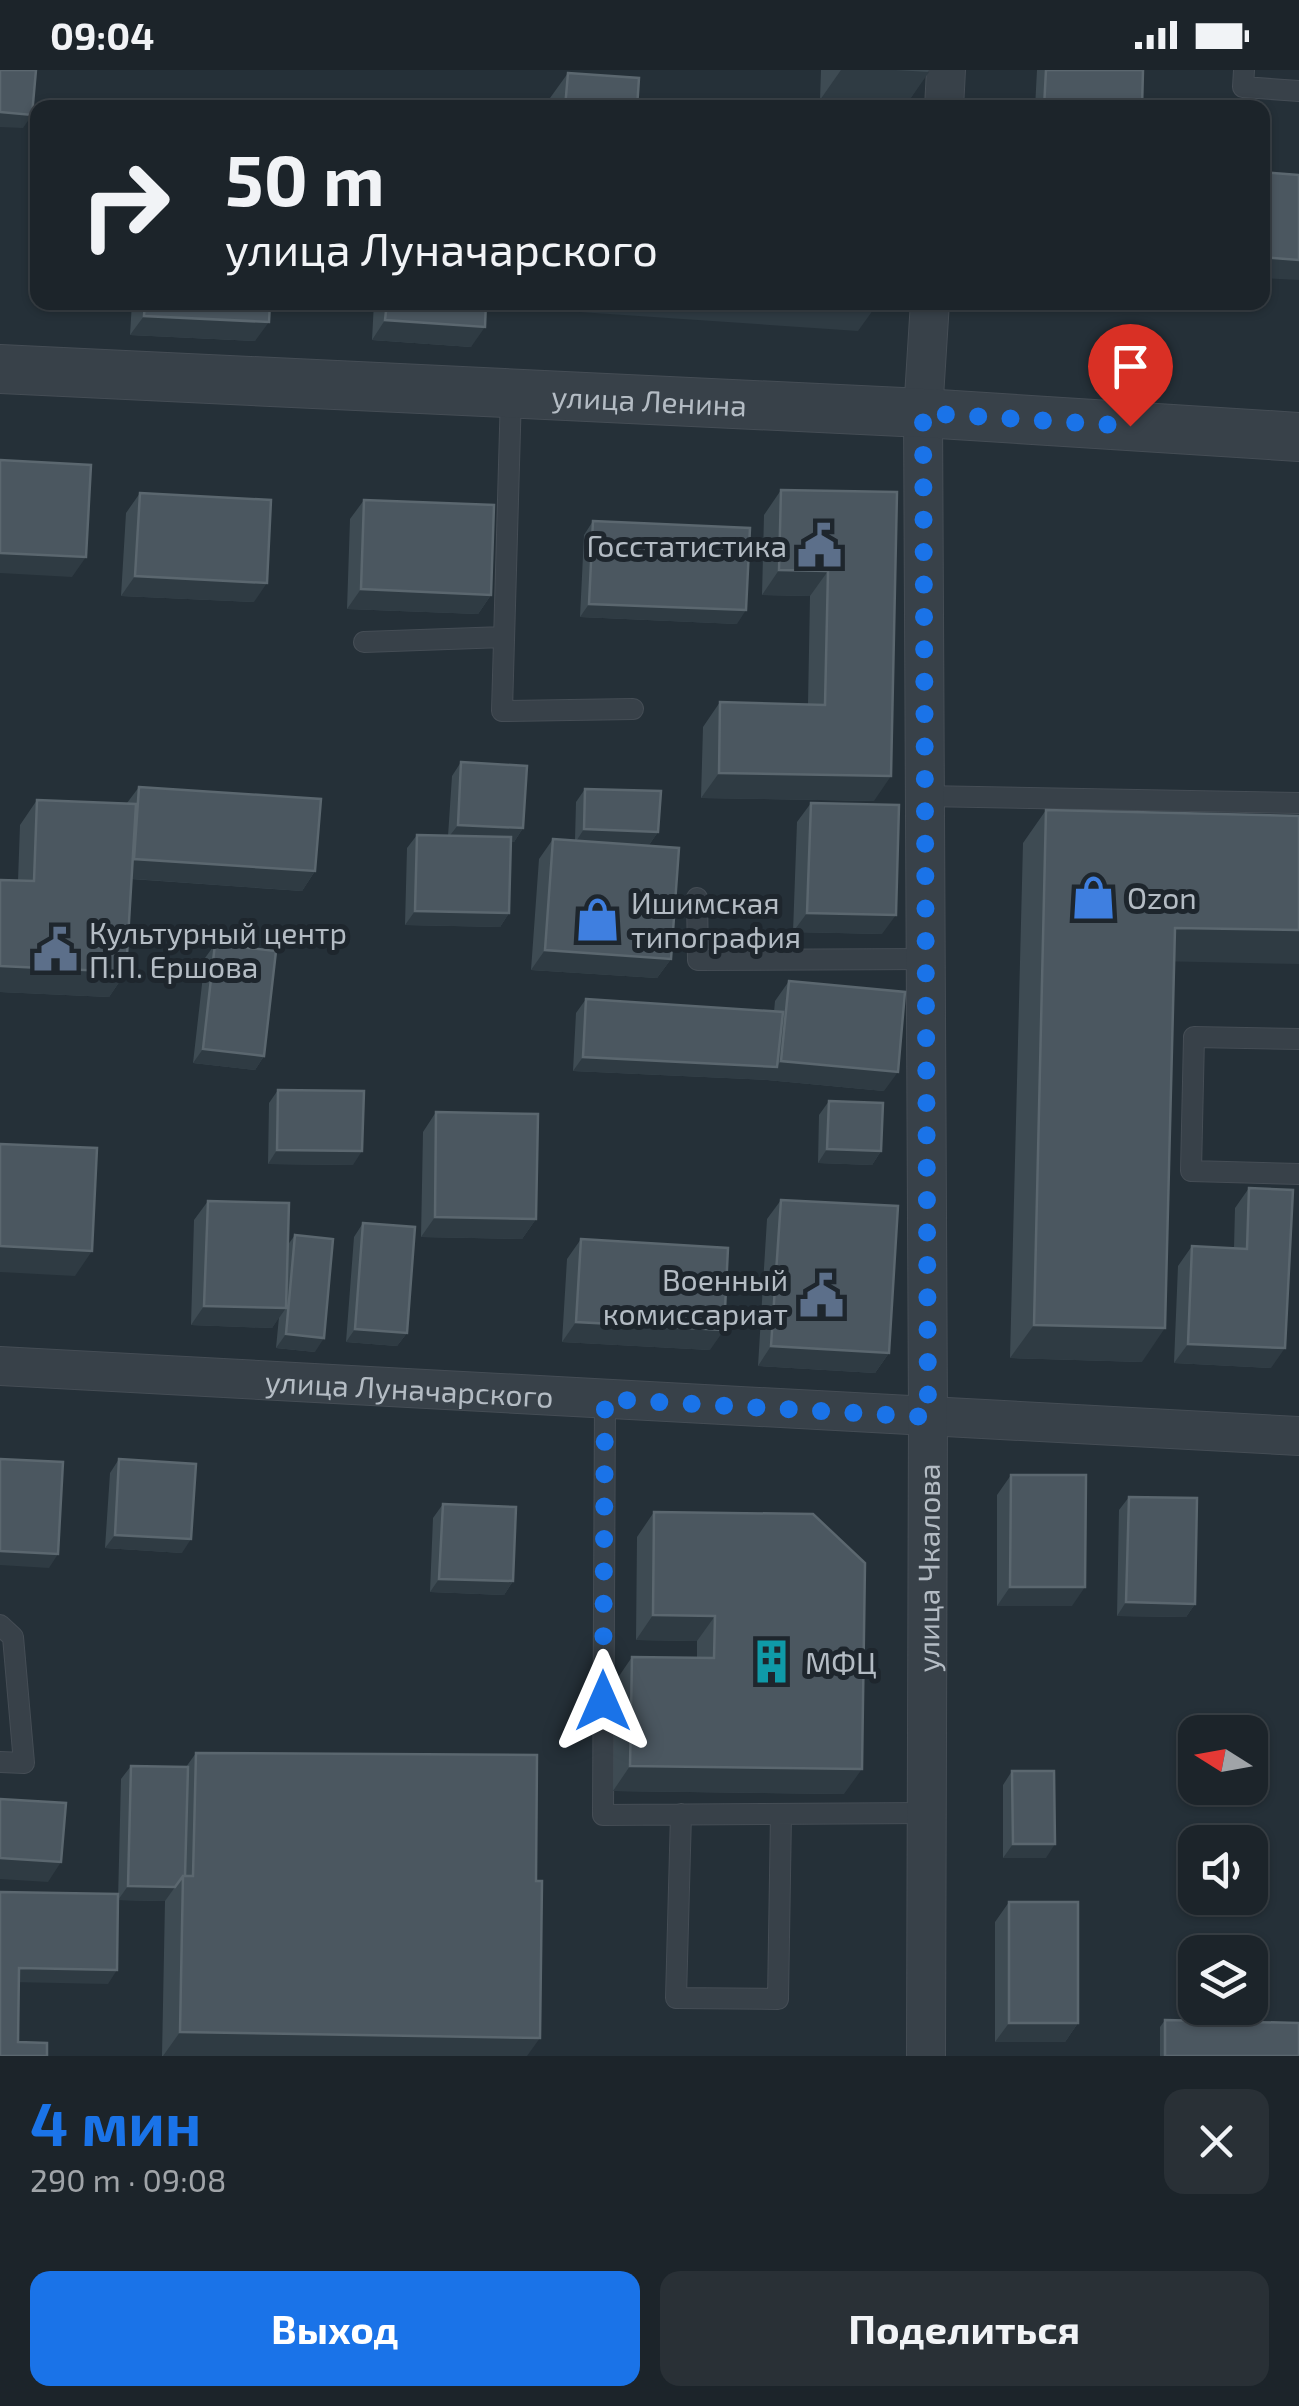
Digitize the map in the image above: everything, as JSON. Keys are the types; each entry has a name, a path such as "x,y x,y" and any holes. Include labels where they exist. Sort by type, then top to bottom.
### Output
{"street":[{"path":"944,100 946,70"},
{"name":"улица Чкалова","path":"926,2056 928,1417 923,413 929,310"},
{"name":"улица Ленина","path":"0,370 923,413 1299,437"},
{"name":"улица Луначарского","path":"0,1366 1299,1436"}],"lane":[{"path":"1244,70 1242,88 1299,91"},
{"path":"511,394 502,711 632,710"},
{"path":"364,642 504,638"},
{"path":"924,796 1299,802"},
{"path":"697,898 698,960 925,960"},
{"path":"1299,1040 1194,1037 1191,1171 1299,1174"},
{"path":"605,1399 603,1814 926,1813"},
{"path":"0,1626 13,1637 24,1763 0,1762"},
{"path":"681,1814 676,1998 778,1998 780,1814"}],"building":[{"path":"0,70 36,70 30,115 0,112"},
{"path":"1046,70 1143,70 1142,100 1044,100"},
{"path":"568,73 639,78 638,100 566,100"},
{"path":"1270,173 1299,175 1299,260 1270,258"},
{"path":"144,310 270,310 269,322 144,316"},
{"path":"386,310 486,310 485,327 385,320"},
{"path":"0,460 91,465 86,557 0,553"},
{"path":"781,490 897,492 891,776 719,773 720,702 825,705 828,571 779,570"},
{"path":"140,493 271,500 267,583 135,576"},
{"path":"364,500 494,505 491,595 361,589"},
{"path":"593,521 750,528 746,610 589,604"},
{"path":"461,762 527,766 523,828 458,825"},
{"path":"139,787 321,799 315,871 134,859"},
{"path":"585,789 661,791 658,832 584,829"},
{"name":"Культурный центр П.П. Ершова","path":"37,800 136,804 126,972 0,966 0,880 34,881"},
{"path":"811,803 899,805 896,915 807,913"},
{"path":"1046,810 1299,816 1299,930 1175,928 1165,1328 1034,1325"},
{"path":"417,835 511,837 509,913 415,911"},
{"name":"Ишимская типография","path":"553,839 679,848 671,959 545,950"},
{"path":"215,944 276,951 264,1056 203,1049"},
{"path":"789,981 905,992 898,1072 781,1061"},
{"path":"586,999 783,1012 777,1067 583,1057"},
{"path":"278,1090 364,1091 362,1151 277,1150"},
{"path":"829,1101 883,1103 881,1151 827,1149"},
{"path":"436,1112 538,1114 536,1219 435,1217"},
{"path":"0,1144 97,1148 92,1251 0,1246"},
{"path":"1249,1188 1293,1190 1285,1348 1188,1344 1192,1246 1247,1249"},
{"name":"Военный комиссариат","path":"781,1200 898,1206 889,1353 771,1346"},
{"path":"208,1201 289,1203 286,1308 204,1306"},
{"path":"363,1223 415,1227 407,1333 355,1329"},
{"path":"295,1235 333,1239 324,1338 286,1334"},
{"path":"581,1239 728,1248 724,1330 576,1322"},
{"path":"0,1459 63,1462 58,1554 0,1551"},
{"path":"119,1459 196,1464 191,1539 115,1535"},
{"path":"1011,1475 1086,1475 1085,1587 1010,1587"},
{"path":"1129,1497 1197,1498 1195,1604 1126,1602"},
{"path":"443,1504 516,1507 513,1581 439,1579"},
{"name":"МФЦ","path":"654,1512 813,1514 865,1563 862,1769 630,1766 632,1657 714,1658 715,1616 653,1615"},
{"path":"196,1753 537,1755 536,1881 542,1881 540,2038 180,2032 183,1876 193,1876"},
{"path":"131,1766 188,1767 185,1876 175,1887 128,1886"},
{"path":"1012,1771 1054,1771 1055,1844 1013,1844"},
{"path":"0,1799 66,1803 61,1862 0,1858"},
{"path":"0,1892 118,1894 117,1970 19,1968 18,2042 47,2043 47,2056 0,2056"},
{"path":"1009,1902 1078,1902 1078,2023 1009,2023"},
{"path":"1165,2020 1178,2020 1178,2025 1299,2023 1299,2056 1165,2056"}],"place":[{"name":"Госстатистика","path":"820,545"},
{"name":"Ozon","path":"1094,897"},
{"name":"Ишимская типография","path":"598,919"},
{"name":"Культурный центр П.П. Ершова","path":"56,949"},
{"name":"Военный комиссариат","path":"821,1296"},
{"name":"МФЦ","path":"772,1662"}],"route":[{"path":"603,1701 605,1399 928,1417 923,413 1130,426"}]}
